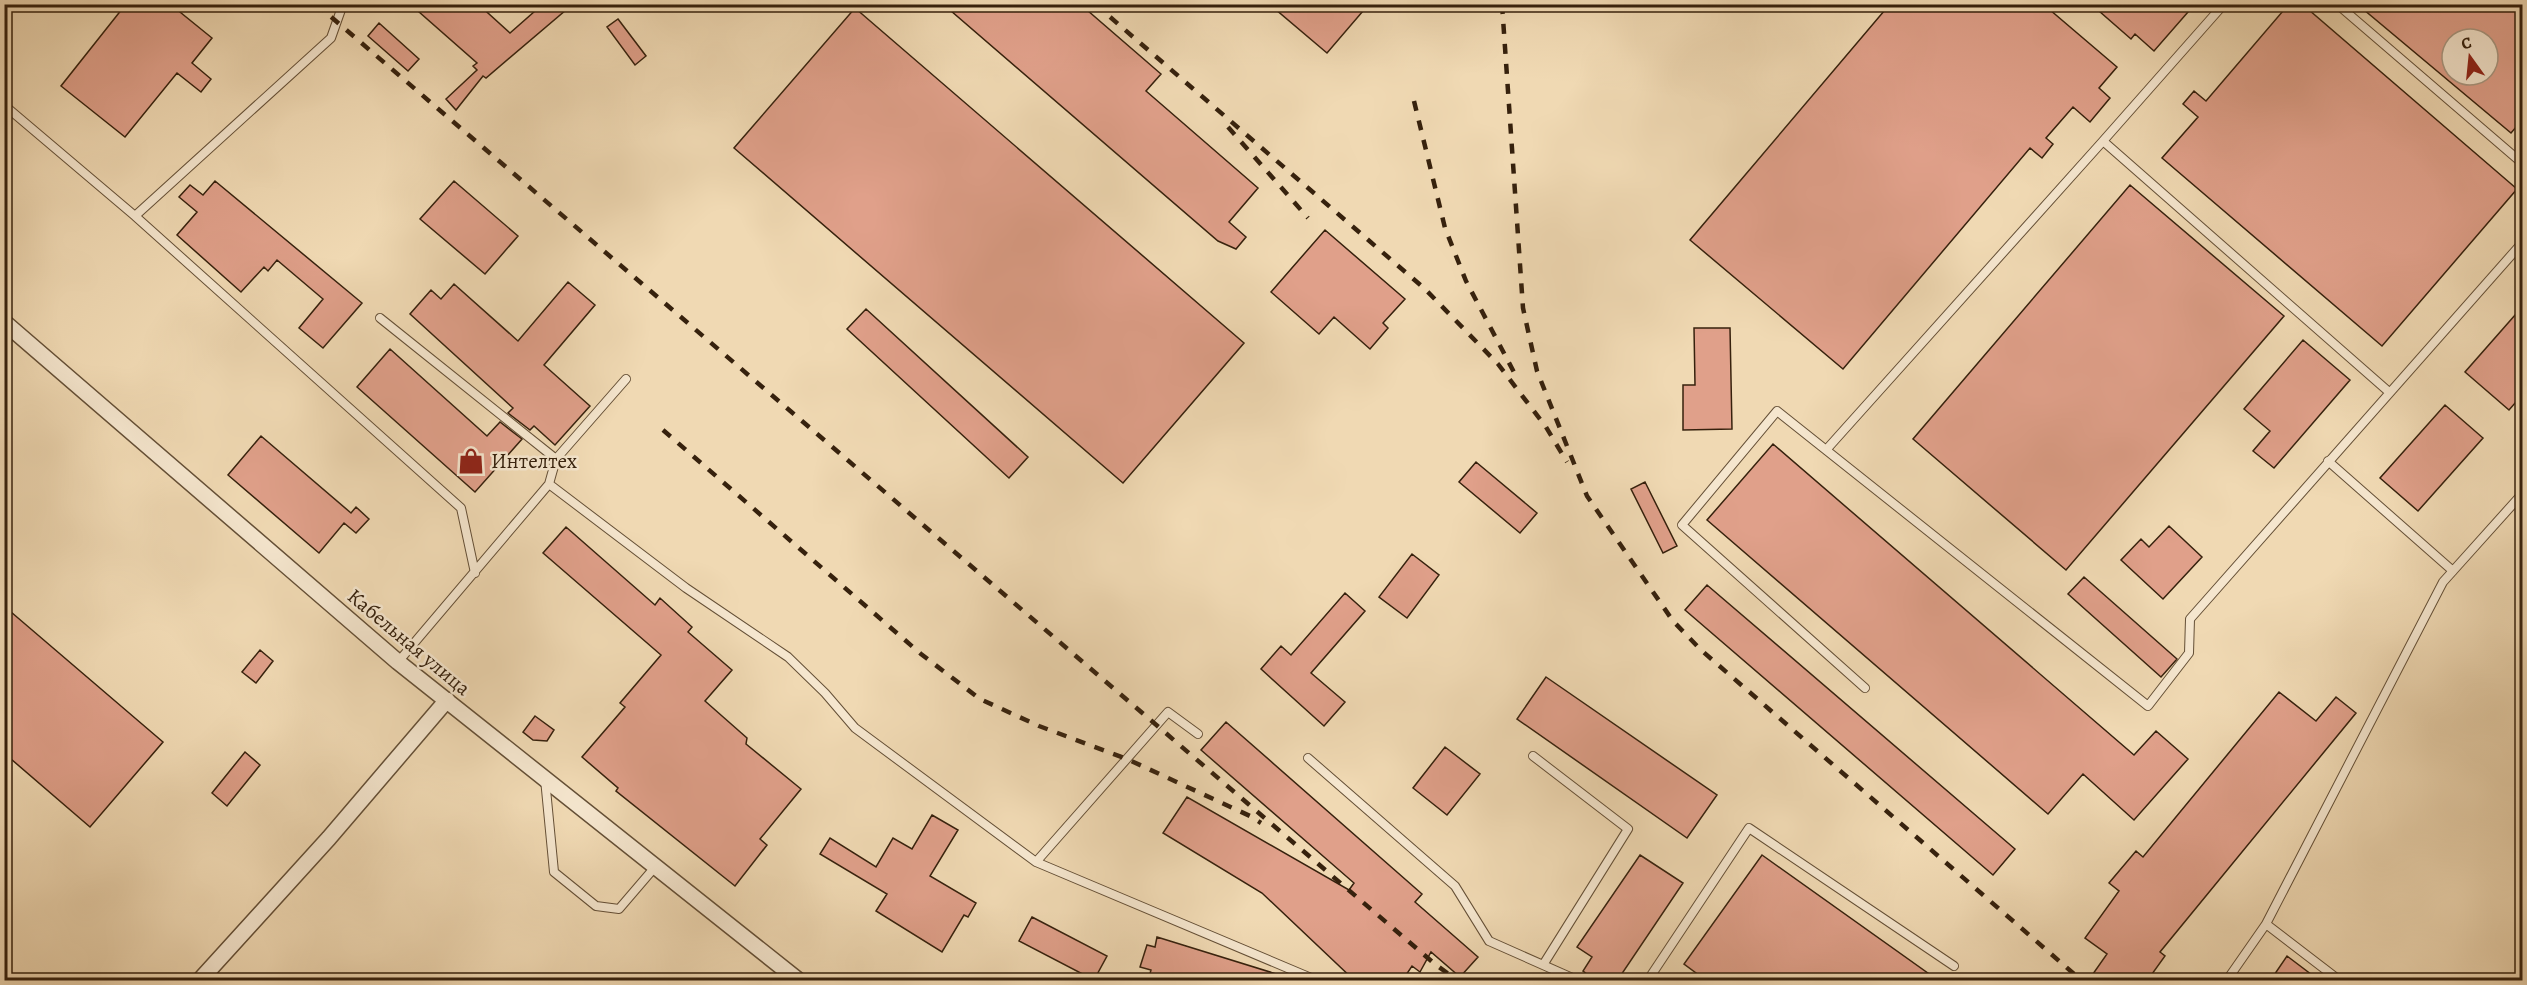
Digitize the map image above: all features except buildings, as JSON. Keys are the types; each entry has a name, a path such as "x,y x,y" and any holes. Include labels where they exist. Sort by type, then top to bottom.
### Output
{"street":[{"name":"Кабельная улица","path":"4,322 398,662 798,981"},
{"path":"200,981 329,838 447,700"}],"lane":[{"path":"135,216 331,38 343,4"},
{"path":"1826,450 2224,4"},
{"path":"2337,4 2523,163"},
{"path":"4,105 135,216 461,508 475,573"},
{"path":"2103,141 2389,392"},
{"path":"1865,688 1682,525 1777,411 2148,706 2189,653 2190,619 2523,243"},
{"path":"380,318 556,459"},
{"path":"398,662 549,484 556,459 626,379"},
{"path":"2328,461 2453,571"},
{"path":"549,484 686,588 788,657 825,693 855,728 1036,862 1316,981"},
{"path":"2228,981 2266,924 2443,582 2523,494"},
{"path":"1036,862 1168,712 1198,734"},
{"path":"1533,756 1628,830 1543,965"},
{"path":"1308,758 1455,886 1489,941 1577,981"},
{"path":"545,778 554,872 596,906 619,909 656,867"},
{"path":"1648,981 1749,828 1954,966"},
{"path":"2266,924 2338,981"}],"railway":[{"path":"316,4 1436,965 1457,980"},
{"path":"1095,4 1425,289 1498,364 1546,427 1567,462"},
{"path":"1502,4 1523,308 1537,371 1587,496 1673,621 1701,650 2081,980"},
{"path":"1414,101 1445,228 1466,281 1517,378"},
{"path":"1228,127 1308,218"},
{"path":"663,430 921,654 980,699 1039,726 1127,759 1261,823"}],"place":[{"name":"Интелтех","path":"471,461"}]}
